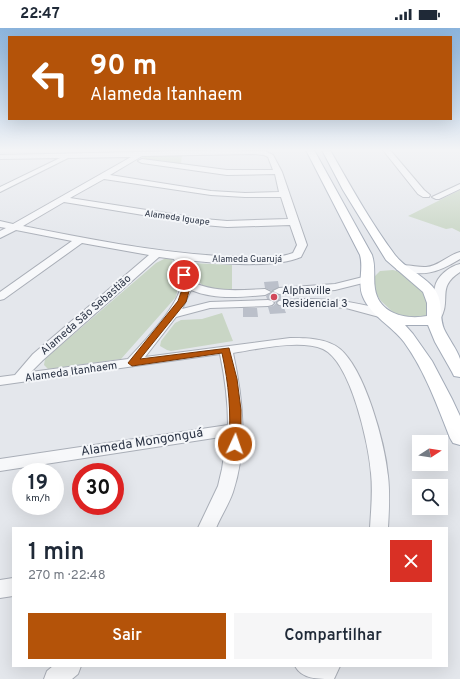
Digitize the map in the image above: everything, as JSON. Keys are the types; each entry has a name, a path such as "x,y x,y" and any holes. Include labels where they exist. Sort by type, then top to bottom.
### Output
{"main road":[{"path":"326,180 369,262 367,290 371,299 383,314 396,323 418,351 430,372 460,438"},
{"path":"343,180 393,261 418,279 432,295 435,303 434,319 440,337 460,372"},
{"path":"368,274 381,267 401,268"},
{"path":"383,314 409,322 423,322 434,319"}],"street":[{"path":"0,190 20,180"},
{"path":"0,235 94,180"},
{"path":"130,180 211,193 245,195 284,194"},
{"name":"Alameda Guarujá","path":"0,224 178,257 230,260 282,260 292,258 297,255 302,245 293,222 280,180"},
{"path":"412,180 418,188 431,195 447,192 460,186"},
{"name":"Alameda Iguape","path":"62,199 204,222 249,224 293,222"},
{"path":"0,297 80,240"},
{"name":"Alameda São Sebastião","path":"20,378 26,368 36,358 156,254"},
{"path":"401,268 431,270 460,255"},
{"path":"132,363 182,302 188,284 178,257"},
{"path":"434,319 439,313 440,283 445,276 460,267"},
{"path":"368,274 356,283 332,288 284,291 287,303 337,302 355,305 383,314"},
{"path":"171,316 210,305 261,298 215,294 200,291 188,284"},
{"name":"Alameda Itanhaem","path":"0,381 275,343 313,343 328,346 335,350 344,360 351,374 369,423 379,467 380,506 378,527"},
{"path":"207,527 226,488 234,458 236,410 226,350"},
{"path":"36,358 34,362 37,370 41,372 58,373"},
{"name":"Alameda Mongonguá","path":"0,465 236,429"},
{"path":"0,589 12,587"},
{"path":"55,679 69,667"}],"green space":[{"path":"460,190 460,232 452,228 446,229 408,216"},
{"path":"166,258 173,259 172,263 178,287 176,297 121,359 48,369 44,365 45,359 156,263"},
{"path":"191,263 232,265 232,289 209,289 204,286 197,278"},
{"path":"393,270 404,273 426,293 428,316 424,318 401,317 394,313 381,301 377,295 374,285 375,276 380,271"},
{"path":"222,313 233,341 171,351 160,346 161,341 175,323 181,320 202,319"}],"building":[{"path":"278,281 279,287 272,291 265,288 264,282"},
{"path":"272,292 281,295 281,299 276,303 267,299 266,296"},
{"path":"276,303 284,308 286,313 270,314 268,307 273,306"},
{"path":"243,308 257,308 258,317 243,317"}],"place":[{"name":"Alphaville Residencial 3","path":"274,297"}],"route":[{"path":"184,275 188,284 182,302 132,363 226,350 236,410 235,444"}]}
